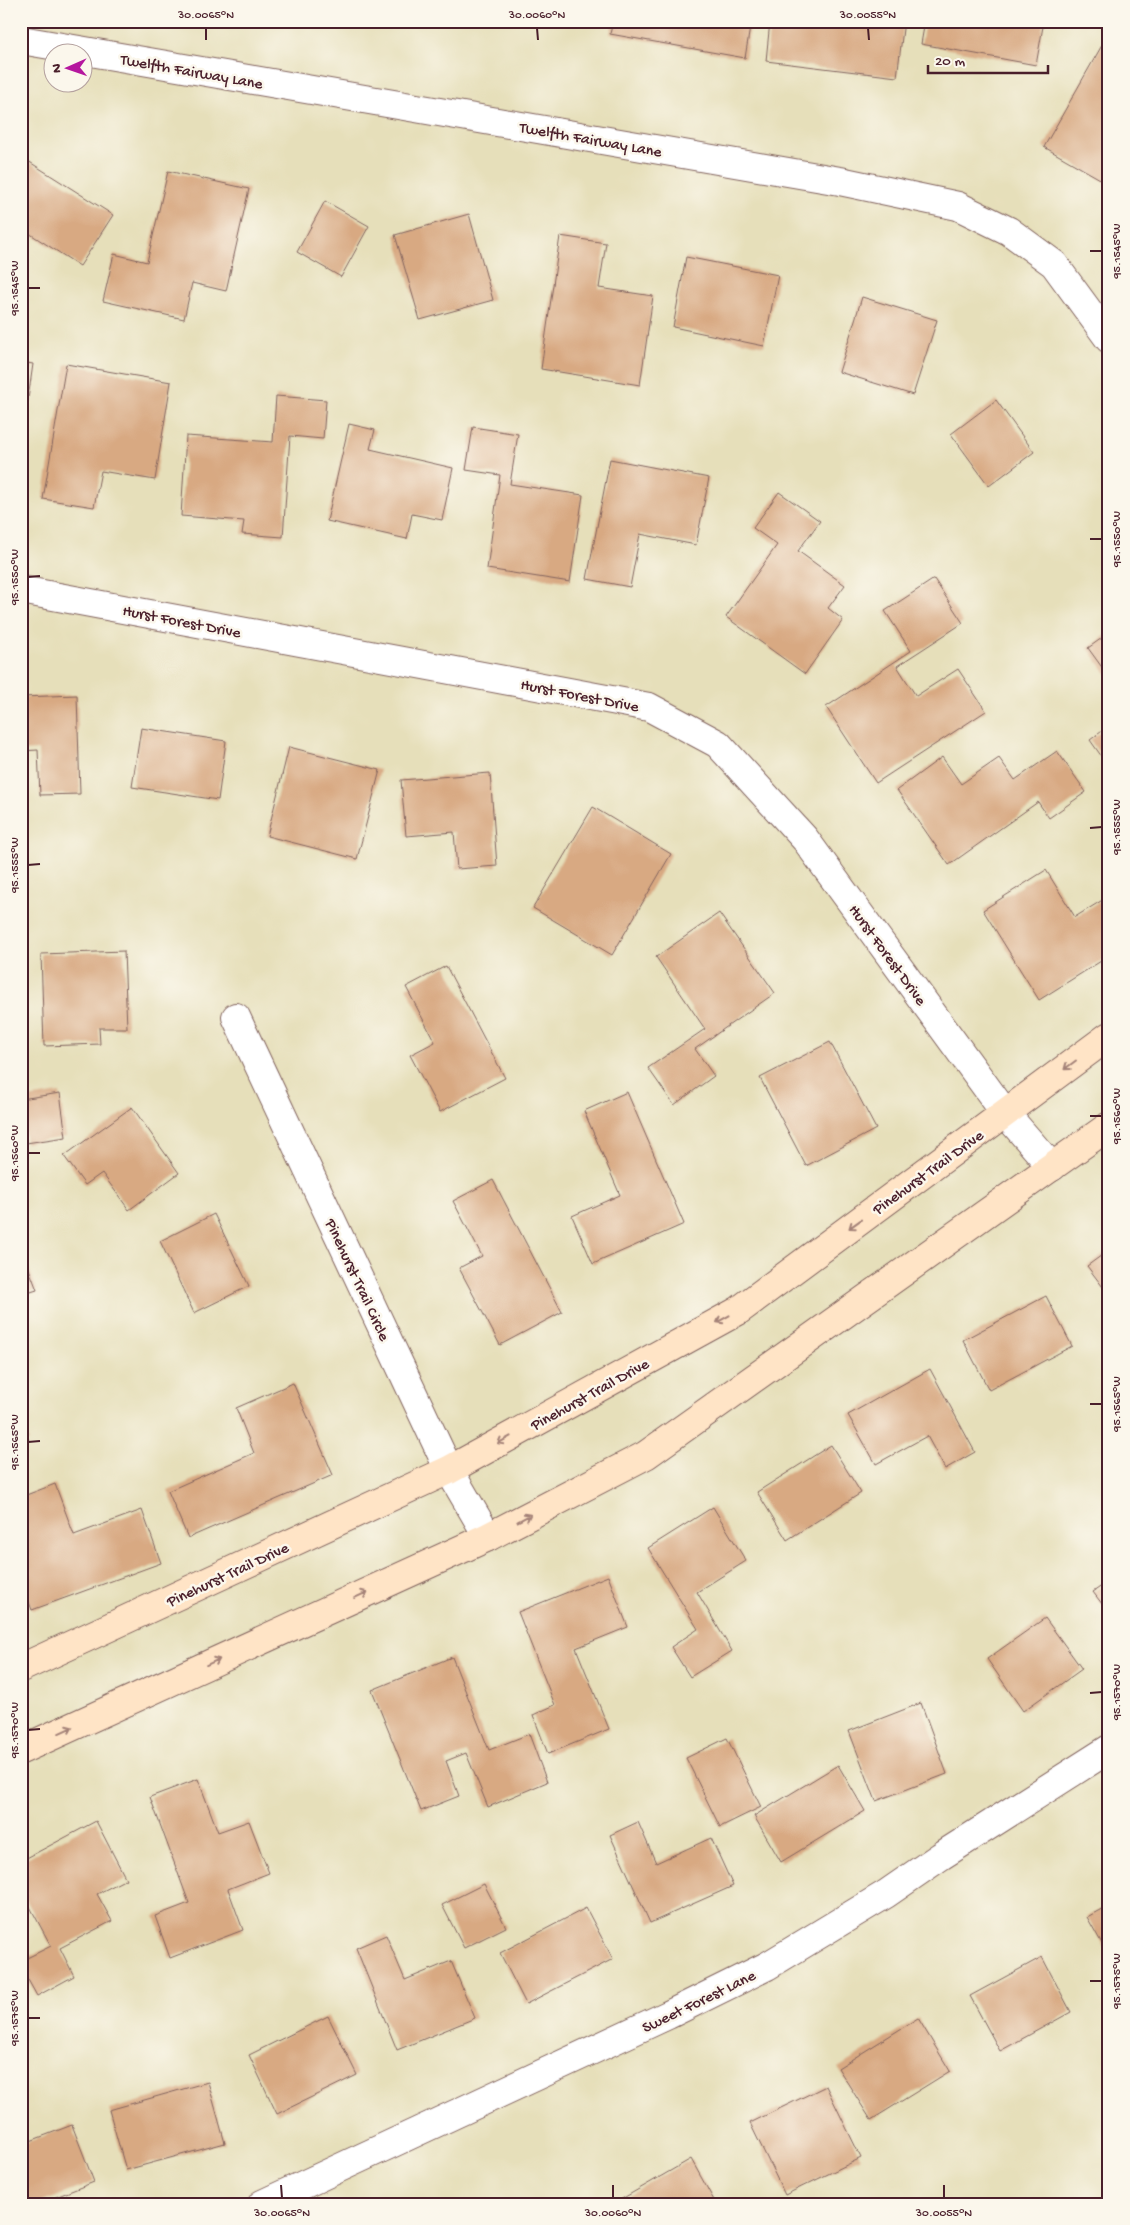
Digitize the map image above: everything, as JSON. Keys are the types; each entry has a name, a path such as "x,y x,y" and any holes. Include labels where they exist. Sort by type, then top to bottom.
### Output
{"street":[{"name":"Twelfth Fairway Lane","path":"21,40 840,181 958,206 1009,231 1054,264 1109,339"},
{"name":"Hurst Forest Drive","path":"21,590 649,707 718,744 805,840 1005,1113 1052,1167"},
{"name":"Pinehurst Trail Circle","path":"236,1017 449,1470 488,1537"},
{"name":"Pinehurst Trail Drive","path":"21,1668 449,1470 738,1311 1109,1036"},
{"path":"21,1750 488,1537 646,1455 1109,1126"},
{"name":"Sweet Forest Lane","path":"262,2204 668,2016 766,1966 886,1894 941,1856 1109,1749"}],"building":[{"path":"613,21 751,21 745,58 610,34"},
{"path":"770,21 904,21 897,77 766,61"},
{"path":"925,21 1044,21 1036,65 921,44"},
{"path":"1109,33 1109,184 1044,147"},
{"path":"28,161 113,215 80,266 21,228 21,172"},
{"path":"168,171 249,189 226,291 192,283 184,319 103,301 114,254 147,262"},
{"path":"325,201 369,226 341,277 297,252"},
{"path":"469,214 493,300 420,320 395,235"},
{"path":"560,236 606,243 599,288 653,296 640,385 541,369"},
{"path":"686,257 778,275 764,346 673,327"},
{"path":"862,297 937,320 913,395 839,372"},
{"path":"21,362 33,364 22,441 21,441"},
{"path":"66,364 171,382 155,480 101,471 94,507 43,499"},
{"path":"276,396 326,400 323,439 290,436 283,537 242,534 244,521 181,516 186,436 273,442"},
{"path":"996,400 1034,452 989,486 951,434"},
{"path":"349,424 375,430 370,449 453,468 442,520 412,514 407,539 327,521"},
{"path":"473,427 518,434 510,484 583,495 570,582 487,569 500,475 466,470"},
{"path":"610,459 709,478 696,545 640,534 630,587 587,579"},
{"path":"779,492 820,521 798,551 845,585 828,608 843,620 805,674 726,617 777,545 753,528"},
{"path":"934,579 963,623 897,666 916,696 958,669 986,711 876,783 826,707 911,651 885,611"},
{"path":"1109,633 1109,677 1088,648"},
{"path":"77,695 80,794 40,795 38,750 21,751 21,697"},
{"path":"1109,726 1109,767 1090,740"},
{"path":"141,728 226,741 218,800 132,787"},
{"path":"289,747 380,770 357,859 267,836"},
{"path":"1057,751 1086,792 1049,818 1038,802 949,865 897,790 942,757 961,784 999,758 1015,780"},
{"path":"490,773 497,866 457,869 454,832 406,836 401,780"},
{"path":"593,807 671,854 612,955 533,908"},
{"path":"1046,870 1075,917 1109,896 1109,956 1039,1000 983,910"},
{"path":"719,913 775,993 695,1049 714,1076 674,1105 648,1068 705,1029 656,957"},
{"path":"124,951 127,1028 99,1028 100,1044 44,1046 41,954"},
{"path":"446,966 505,1078 440,1112 410,1055 435,1042 406,987"},
{"path":"830,1042 876,1129 806,1166 760,1078"},
{"path":"627,1092 684,1224 593,1264 572,1216 620,1195 584,1111"},
{"path":"60,1093 66,1137 26,1143 21,1099"},
{"path":"132,1107 179,1173 129,1210 102,1173 85,1185 64,1156"},
{"path":"493,1180 562,1312 500,1345 459,1268 482,1256 453,1201"},
{"path":"214,1214 249,1286 194,1313 160,1241"},
{"path":"21,1248 37,1290 21,1295"},
{"path":"1109,1250 1109,1295 1087,1266"},
{"path":"1046,1296 1072,1346 989,1390 963,1340"},
{"path":"930,1369 975,1452 945,1469 927,1436 876,1464 848,1415"},
{"path":"293,1383 333,1475 188,1538 168,1491 254,1453 236,1408"},
{"path":"21,1422 29,1441 21,1444"},
{"path":"831,1445 861,1493 787,1540 757,1492"},
{"path":"55,1484 74,1535 142,1510 161,1563 32,1610 21,1581 21,1497"},
{"path":"713,1507 746,1561 697,1592 732,1651 690,1677 671,1647 698,1629 648,1548"},
{"path":"608,1576 628,1627 576,1648 609,1729 548,1754 533,1715 555,1705 518,1612"},
{"path":"1109,1581 1109,1613 1093,1592"},
{"path":"1045,1618 1082,1669 1023,1711 987,1659"},
{"path":"452,1657 489,1750 529,1734 547,1782 488,1807 466,1753 446,1761 459,1796 421,1811 372,1690"},
{"path":"921,1703 947,1774 876,1801 849,1731"},
{"path":"727,1738 761,1807 720,1827 686,1758"},
{"path":"838,1765 865,1811 781,1862 754,1816"},
{"path":"198,1779 218,1832 249,1821 269,1873 228,1889 243,1930 170,1958 155,1916 189,1903 150,1797"},
{"path":"96,1821 126,1879 97,1894 112,1921 60,1948 74,1976 37,1996 21,1967 21,1961 51,1946 21,1890 21,1861"},
{"path":"638,1822 656,1863 711,1838 733,1886 650,1923 610,1835"},
{"path":"484,1884 506,1927 464,1948 442,1905"},
{"path":"1109,1905 1109,1956 1087,1917"},
{"path":"586,1908 613,1959 526,2004 500,1953"},
{"path":"386,1935 405,1980 451,1961 475,2018 397,2050 356,1948"},
{"path":"1042,1957 1071,2012 1000,2051 970,1996"},
{"path":"328,2016 357,2075 277,2114 249,2055"},
{"path":"918,2018 950,2071 871,2120 838,2068"},
{"path":"208,2082 225,2143 126,2170 109,2110"},
{"path":"826,2086 861,2158 785,2195 750,2123"},
{"path":"72,2125 94,2182 38,2204 21,2204 21,2135 25,2143"},
{"path":"691,2159 716,2204 613,2204"}]}
